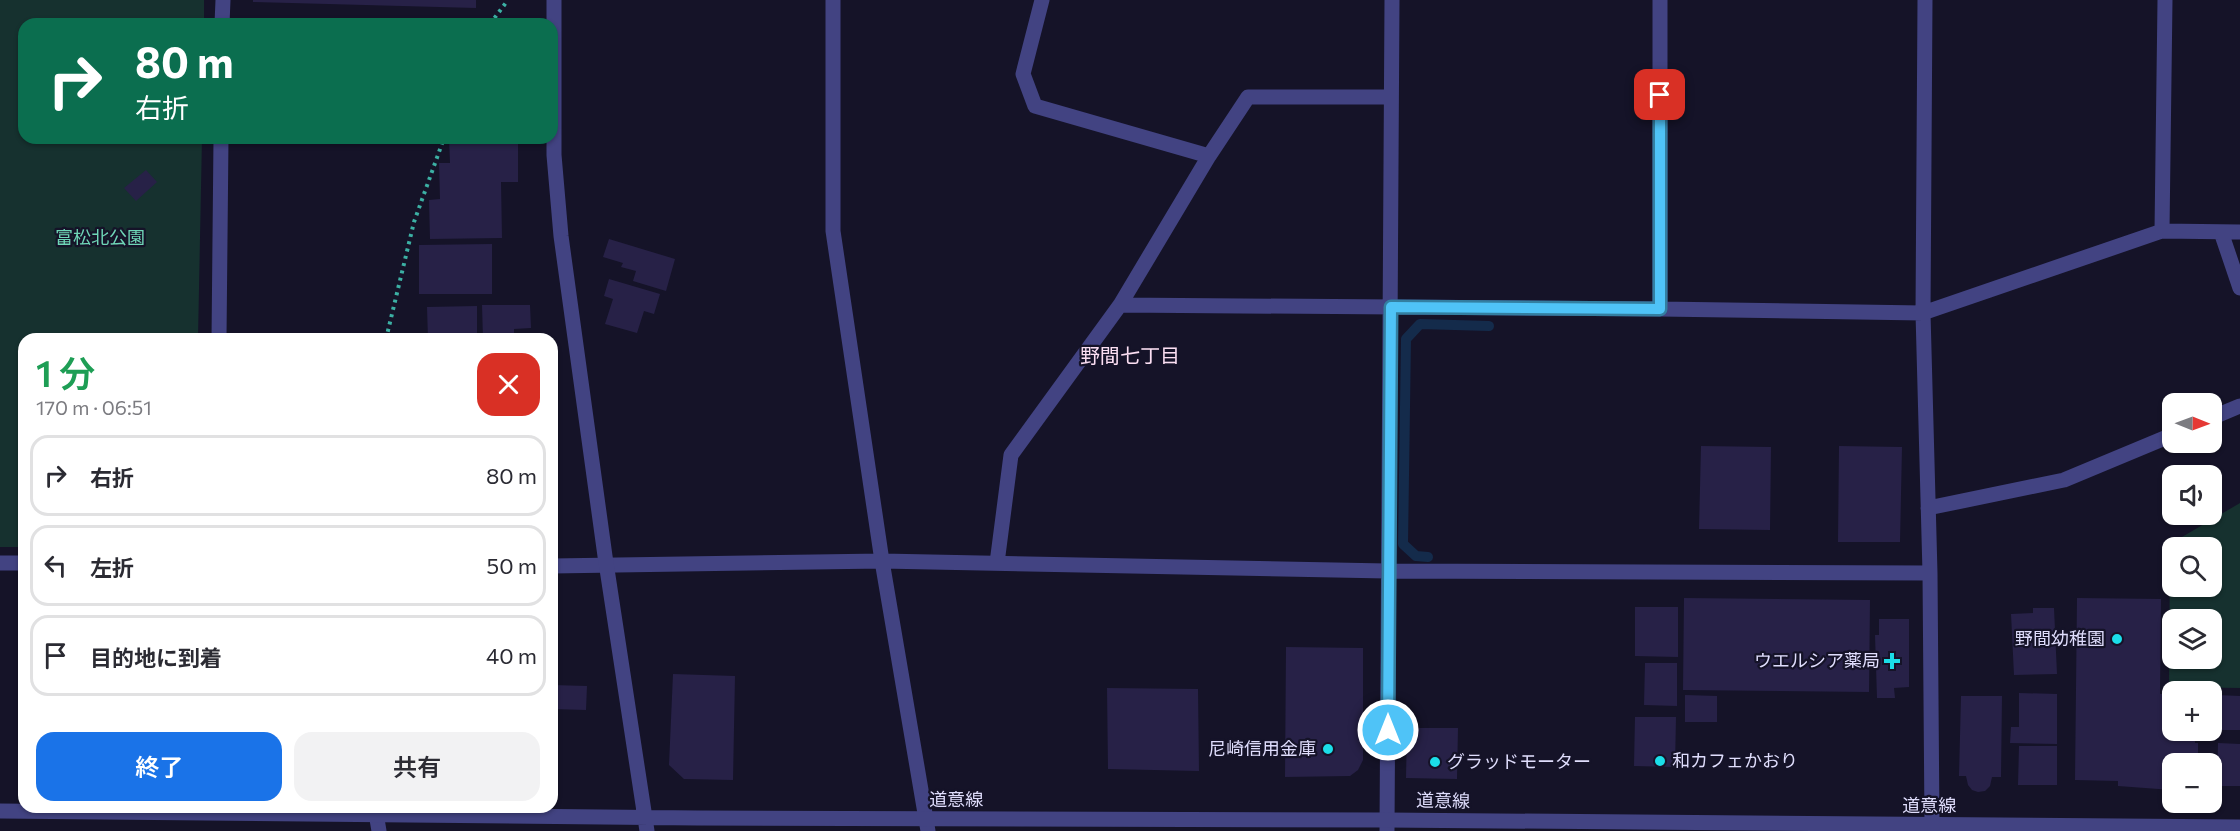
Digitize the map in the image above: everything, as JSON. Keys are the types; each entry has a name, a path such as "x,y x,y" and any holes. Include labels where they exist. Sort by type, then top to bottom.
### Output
{"street":[{"path":"222,18 223,0"},
{"path":"554,0 554,18"},
{"path":"833,0 833,231 882,561 928,825"},
{"path":"1042,0 1023,74 1035,106 1209,156"},
{"path":"1387,826 1392,0"},
{"path":"1660,0 1660,309"},
{"path":"1925,0 1923,313 1930,573 1932,828"},
{"path":"2162,231 2165,0"},
{"path":"997,564 1011,455 1120,305 1209,156 1248,97 1390,98"},
{"path":"219,333 221,144"},
{"path":"554,144 557,197 606,566 646,824"},
{"path":"1120,305 1923,313 2162,231 2240,232"},
{"path":"2221,232 2240,288"},
{"path":"2222,413 2240,406"},
{"path":"1928,508 2064,480 2162,439"},
{"path":"558,566 882,561 1388,571 1930,573"},
{"path":"0,563 18,563"},
{"name":"道意線","path":"0,811 18,811"},
{"path":"376,813 379,831"},
{"name":"道意線","path":"418,813 646,824 2240,827"}],"path":[{"path":"494,18 508,0"},
{"path":"387,333 414,222 442,144"}],"green space":[{"name":"富松北公園","path":"0,0 204,0 204,18 18,18 18,144 202,144 198,333 18,333 18,547 0,547"},
{"path":"2240,503 2240,688 2222,688 2222,681 2169,681 2169,669 2222,669 2222,609 2170,609 2170,597 2222,597 2222,537 2182,537 2202,525 2222,525 2222,514"}],"building":[{"path":"253,0 476,0 476,8 253,2"},
{"path":"449,144 518,144 518,182 501,182 502,238 430,239 429,200 440,199 439,163 450,163"},
{"path":"146,170 157,182 136,201 124,188"},
{"path":"609,239 675,259 666,291 633,281 636,271 621,267 623,263 603,257"},
{"path":"492,244 492,294 419,294 419,245"},
{"path":"609,279 660,294 654,314 644,311 637,333 605,324 613,299 604,296"},
{"path":"482,305 530,305 531,328 514,329 514,333 483,333"},
{"path":"477,306 477,333 428,333 427,307"},
{"path":"1701,446 1771,447 1770,530 1699,529"},
{"path":"1839,446 1902,447 1900,542 1838,542"},
{"path":"1684,598 1870,600 1869,692 1683,690"},
{"path":"2077,598 2161,599 2162,741 2195,741 2198,743 2198,753 2162,753 2162,789 2118,786 2118,781 2075,780"},
{"path":"1635,607 1678,607 1678,657 1635,656"},
{"path":"2033,608 2054,608 2057,674 2014,675 2011,614 2033,613"},
{"name":"ウエルシア薬局","path":"1879,619 1909,619 1909,687 1894,688 1895,698 1877,698 1875,635 1879,635"},
{"path":"1286,647 1363,648 1363,760 1358,770 1350,776 1285,777"},
{"path":"1645,663 1677,663 1677,706 1644,705"},
{"path":"673,674 735,676 733,780 684,779 669,765"},
{"path":"558,685 587,686 586,710 558,709"},
{"path":"1107,688 1198,689 1199,771 1108,769"},
{"path":"2019,693 2057,694 2057,744 2010,743 2011,727 2019,727"},
{"path":"1685,695 1717,696 1717,722 1685,722"},
{"path":"2222,695 2240,696 2240,730 2222,730"},
{"path":"1961,696 2002,696 2001,777 1992,777 1990,786 1985,791 1972,790 1966,776 1959,776"},
{"path":"1635,717 1676,717 1675,767 1634,766"},
{"path":"1407,728 1458,728 1457,779 1406,778"},
{"path":"2218,743 2240,744 2240,786 2222,786 2222,753 2218,753"},
{"path":"2019,746 2057,746 2057,785 2018,785"}],"waterway":[{"path":"1428,557 1416,556 1403,544 1406,339 1420,324 1489,326"}],"place":[{"name":"野間幼稚園","path":"2117,639"},
{"name":"ウエルシア薬局","path":"1892,661"},
{"name":"尼崎信用金庫","path":"1328,749"},
{"name":"和カフェかおり","path":"1660,761"},
{"name":"グラッドモーター","path":"1435,762"}],"district":[{"name":"野間七丁目","path":"1130,356"}],"route":[{"path":"1388,730 1391,307 1660,309 1660,95"}]}
